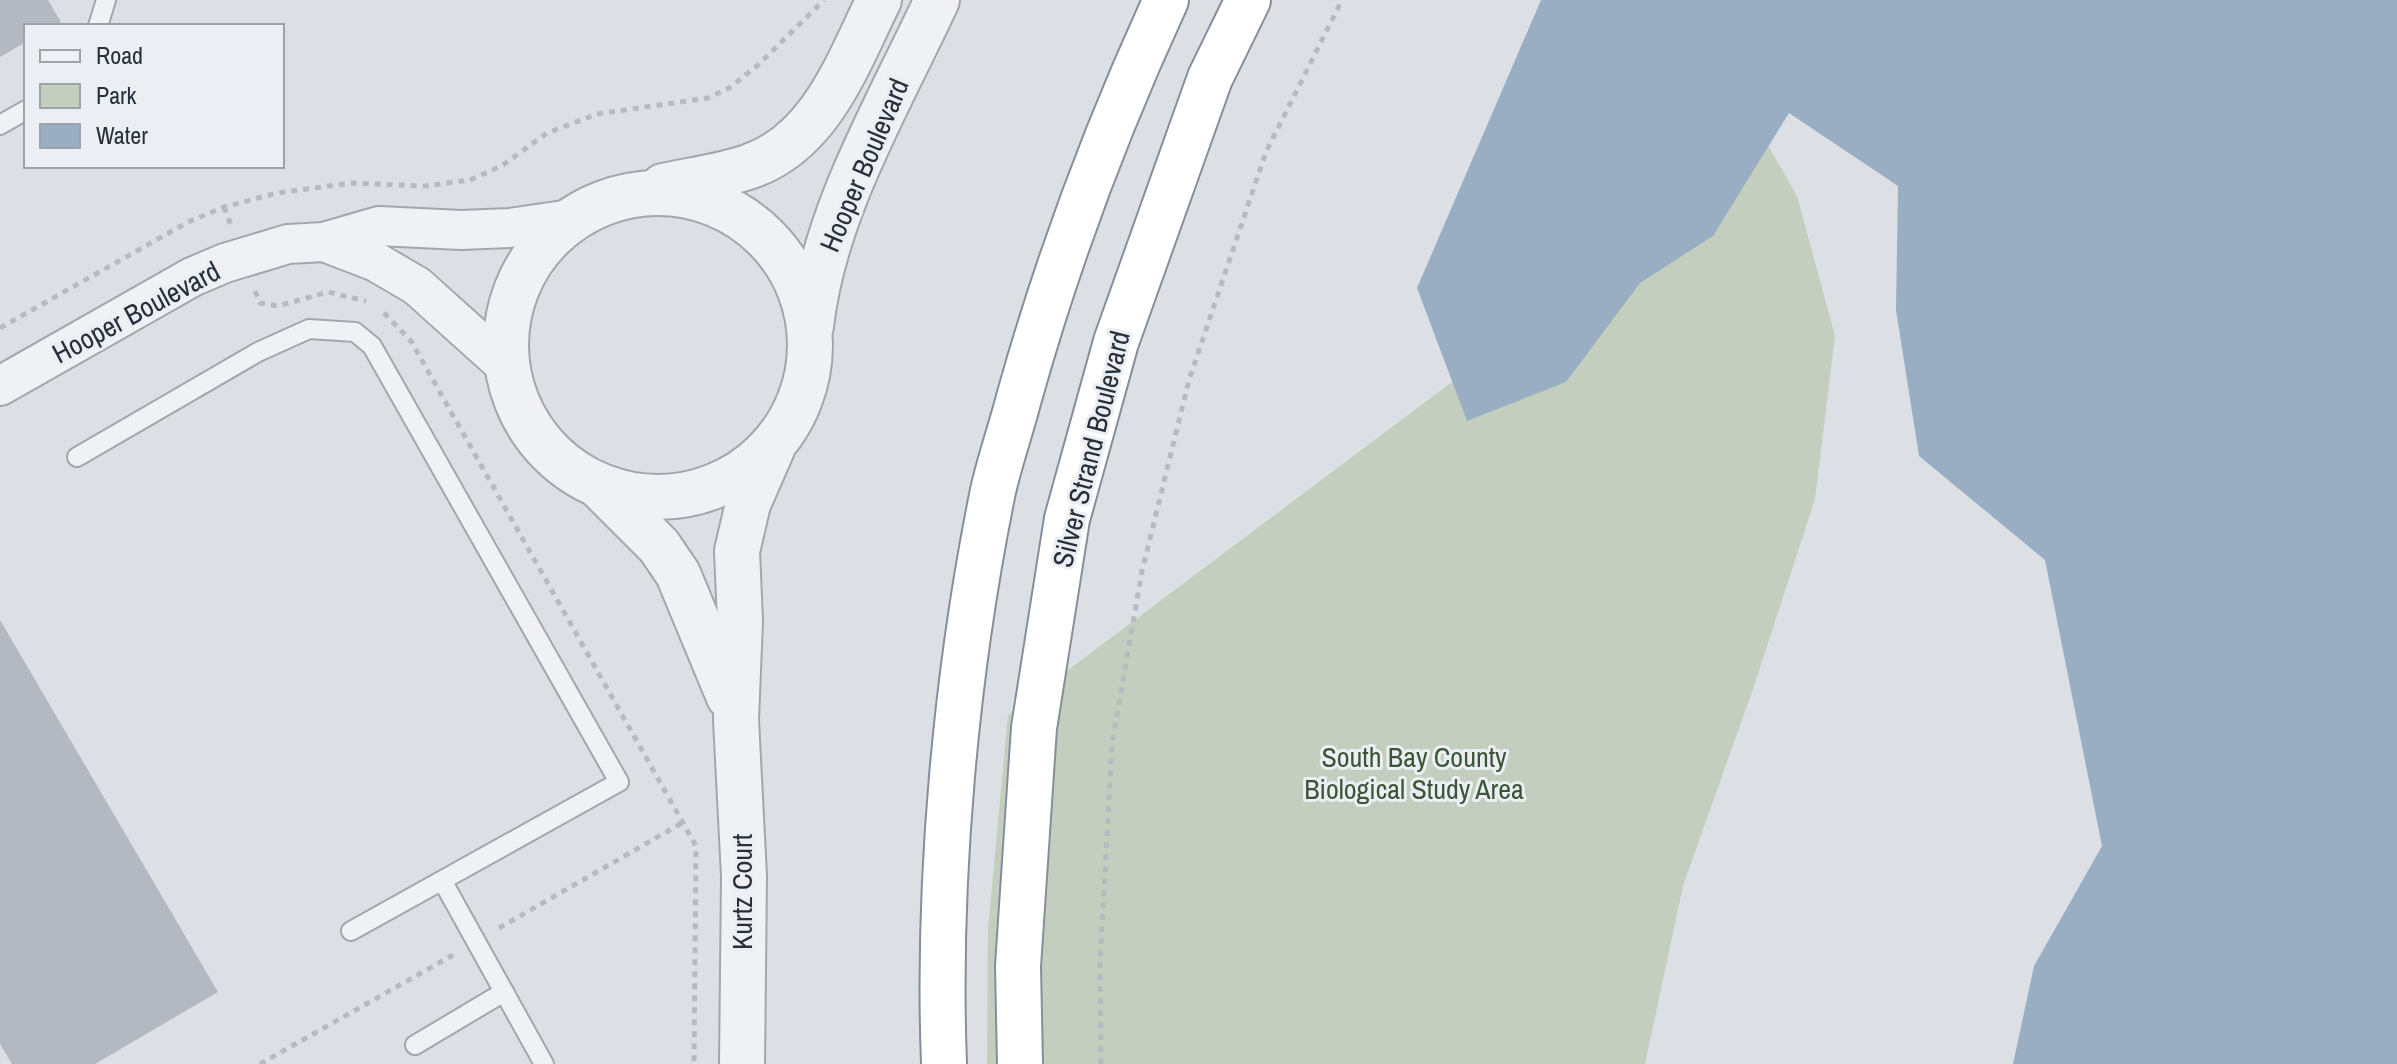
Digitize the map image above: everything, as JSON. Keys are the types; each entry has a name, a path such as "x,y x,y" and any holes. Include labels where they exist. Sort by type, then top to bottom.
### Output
{"highway":[{"path":"944,1064 940,972 960,699 994,490 1046,302 1139,57 1166,0"},
{"name":"Silver Strand Boulevard","path":"1020,1064 1018,966 1034,728 1067,519 1116,342 1210,78 1248,0"}],"street":[{"name":"Hooper Boulevard","path":"624,195 749,167 774,155 822,110 841,80 879,0"},
{"name":"Hooper Boulevard","path":"775,443 803,393 816,280 829,237 937,0"},
{"path":"775,443 747,470 725,482 676,498 637,497 600,487 555,459 522,417 506,366 506,324 517,283 539,248 571,219 624,195 668,193 711,202 749,223 780,254 800,293 810,336"},
{"name":"Hooper Boulevard","path":"0,386 192,277 225,263 288,244 324,242 379,226 461,230 510,228 571,219"},
{"name":"Hooper Boulevard","path":"324,242 376,262 417,286 506,366"},
{"name":"Kurtz Court","path":"742,1064 744,876 736,720 740,621 737,551 748,504 775,443"},
{"name":"Kurtz Court","path":"600,487 659,546 678,574 701,622 736,720"}],"lane":[{"path":"99,24 106,0"},
{"path":"0,125 24,111"},
{"path":"77,457 258,352 309,329 355,332 372,346 619,782 351,931"},
{"path":"443,882 544,1064"},
{"path":"415,1045 504,992"}],"path":[{"path":"0,328 188,222 224,207 277,193 352,183 425,186 470,180 503,165 547,133 597,114 708,98 729,88 757,66 824,0"},
{"path":"1101,1064 1100,962 1112,744 1142,571 1189,380 1266,152 1342,0"}],"green space":[{"name":"South Bay County Biological Study Area","path":"1768,145 1797,196 1835,336 1815,499 1754,686 1683,886 1645,1064 987,1064 988,929 1008,715"}],"water":[{"path":"1541,0 2397,0 2397,1064 2013,1064 2034,966 2102,846 2045,560 1919,456 1896,310 1898,186 1789,113 1713,236 1640,283 1566,382 1467,421 1417,288"}],"building":[{"path":"0,0 48,0 61,22 24,24 24,43 0,57"},
{"path":"0,620 218,992 95,1064 12,1064 0,1044"}]}
